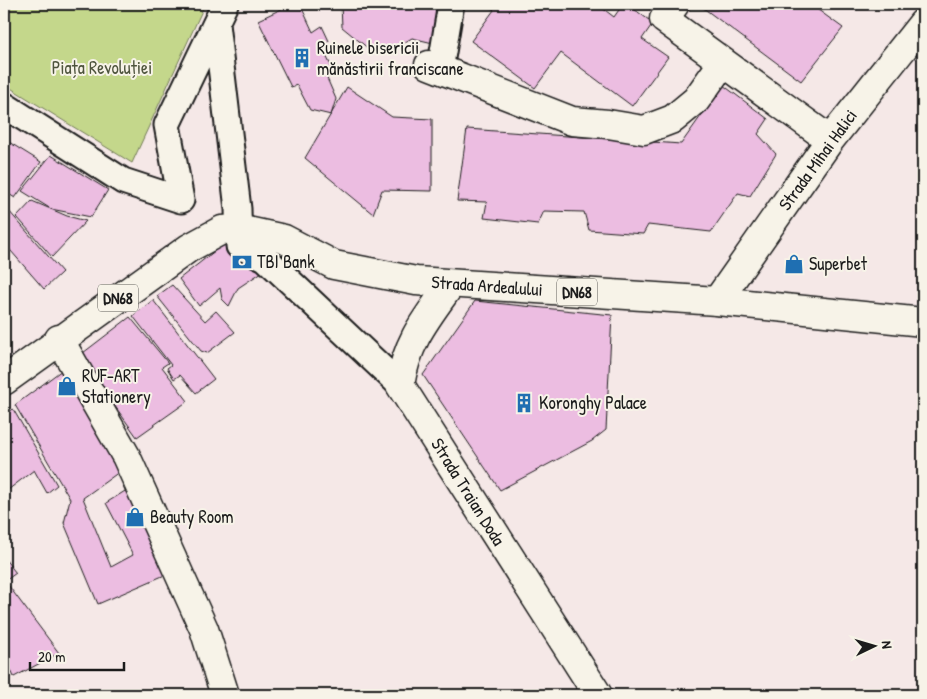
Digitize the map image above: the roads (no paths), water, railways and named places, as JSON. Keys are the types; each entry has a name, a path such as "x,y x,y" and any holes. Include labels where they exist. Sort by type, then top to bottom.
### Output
{"main road":[{"path":"670,12 723,62 830,140"},
{"name":"Strada Mihai Halici","path":"717,301 830,140 923,23"},
{"path":"435,67 498,90 572,121 644,130 674,119 696,100 723,62"},
{"name":"Strada Ardealului","path":"238,229 284,239 334,265 416,282 717,301 923,322"},
{"name":"DN68","path":"4,381 59,339 189,248 222,230 238,229"},
{"path":"400,385 404,362 418,330 451,284"},
{"path":"59,339 126,456 204,629 225,695"},
{"name":"Strada Traian Doda","path":"400,385 598,695"}],"street":[{"path":"435,67 451,4"},
{"path":"4,105 123,181 181,200 168,125 220,14"},
{"path":"220,14 238,209 239,246 265,258 400,385"}],"place":[{"name":"Ruinele bisericii mănăstirii franciscane","path":"302,58"},
{"name":"TBI Bank","path":"242,262"},
{"name":"Superbet","path":"794,264"},
{"name":"RUF-ART Stationery","path":"67,386"},
{"name":"Koronghy Palace","path":"524,403"},
{"name":"Beauty Room","path":"135,517"}],"park label":[{"name":"Piața Revoluției","path":"102,68"}]}
